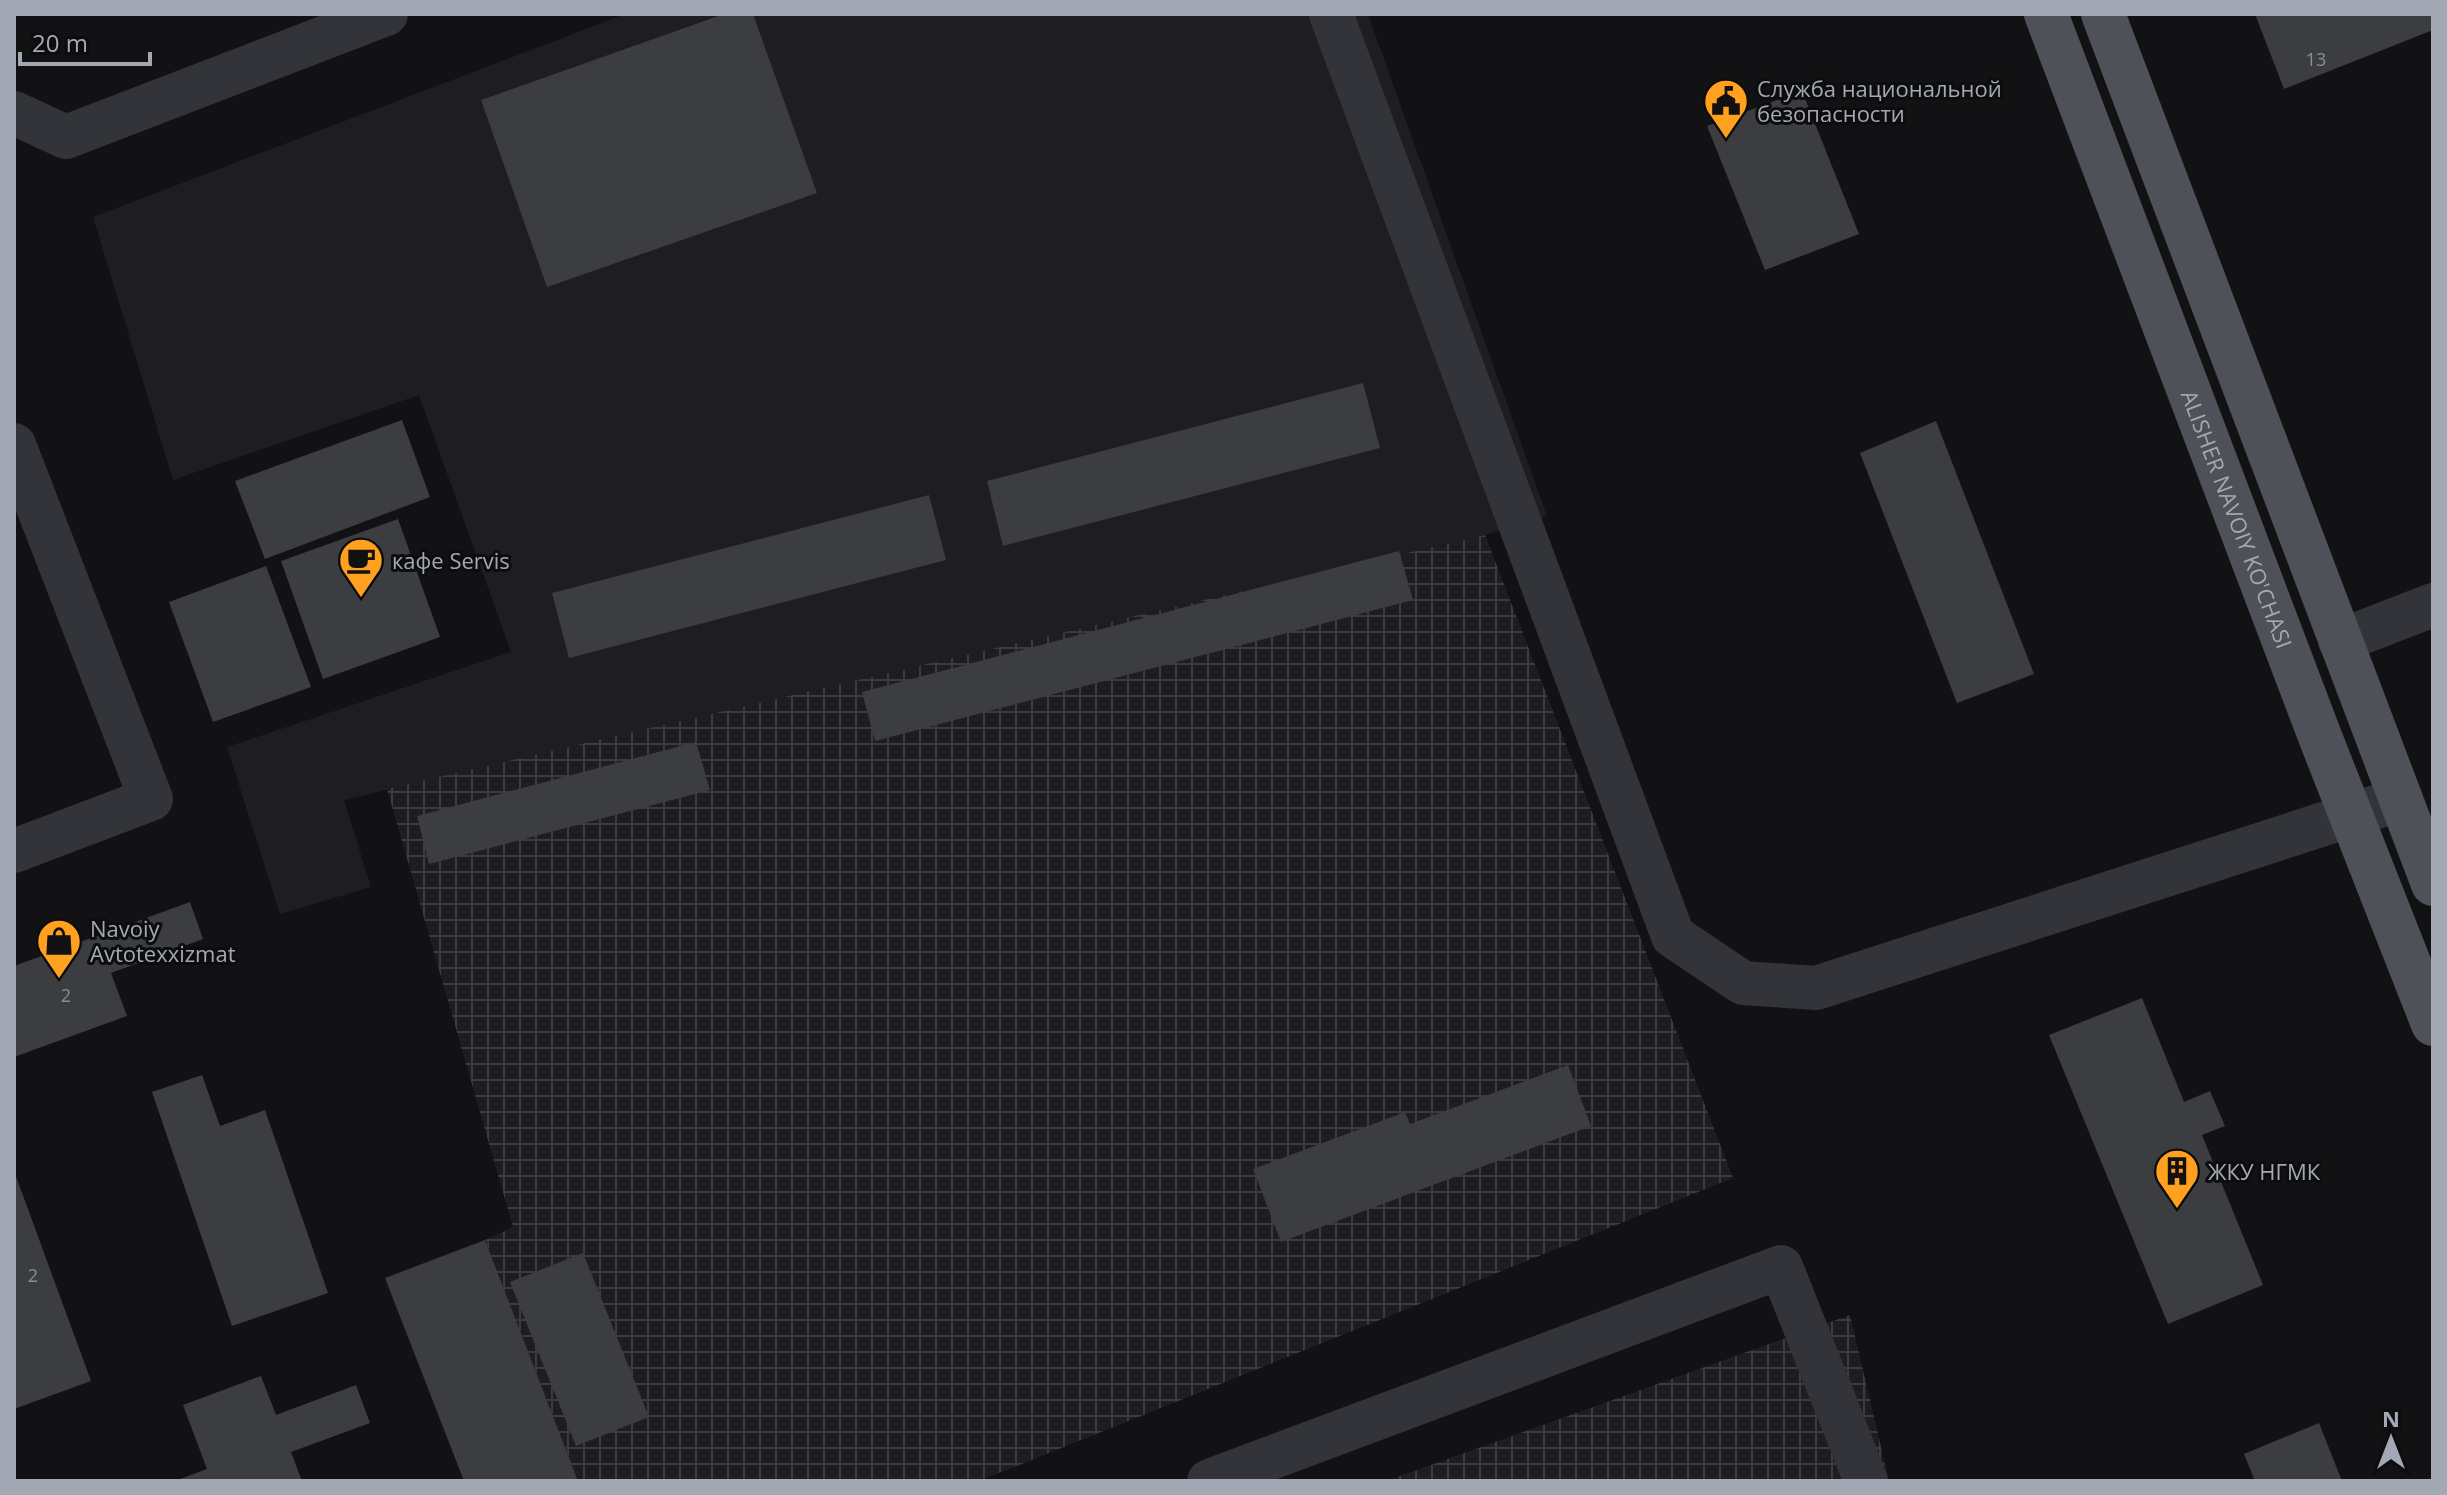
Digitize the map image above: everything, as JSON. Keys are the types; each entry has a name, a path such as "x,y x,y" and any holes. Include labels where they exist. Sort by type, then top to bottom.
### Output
{"main road":[{"name":"ALISHER NAVOIY KO'CHASI","path":"2046,14 2433,1024"},
{"path":"2103,14 2433,884"}],"street":[{"path":"14,113 66,137 386,14"},
{"path":"1331,14 1673,936 1743,983 1816,988 2401,799"},
{"path":"14,445 151,799 14,851"},
{"path":"2340,641 2433,605"},
{"path":"1209,1481 1781,1267 1854,1478"}],"shaded area":[{"path":"625,14 1368,14 1547,516 1485,535 344,800 371,887 280,914 227,747 511,652 419,395 173,480 93,217"},
{"path":"1485,535 1733,1178 979,1481 578,1481 485,1240 513,1227 387,789"},
{"path":"1850,1315 1889,1481 1386,1481"}],"building":[{"path":"724,14 753,14 817,193 547,287 481,100"},
{"path":"2255,14 2433,14 2433,30 2284,89"},
{"path":"1802,91 1859,234 1765,270 1707,126"},
{"path":"1363,383 1380,448 1003,546 987,481"},
{"path":"402,420 430,497 265,559 235,481"},
{"path":"1936,421 2034,674 1957,703 1860,453"},
{"path":"929,495 946,560 569,658 552,593"},
{"name":"кафе Servis","path":"398,519 440,637 323,679 281,561"},
{"path":"1399,551 1413,600 875,741 862,692"},
{"path":"266,566 311,687 213,722 169,602"},
{"path":"696,742 710,790 429,864 417,816"},
{"path":"190,902 203,939 111,973 127,1016 14,1057 14,966"},
{"name":"ЖКУ НГМК","path":"2142,998 2184,1102 2210,1091 2225,1126 2202,1135 2263,1285 2168,1324 2049,1035"},
{"path":"1568,1065 1591,1126 1281,1242 1253,1169 1405,1112 1410,1124"},
{"path":"202,1075 220,1126 265,1110 328,1293 232,1326 152,1092"},
{"path":"14,1171 91,1381 14,1409"},
{"path":"485,1240 578,1481 464,1481 385,1278"},
{"path":"583,1253 649,1417 576,1446 510,1282"},
{"path":"261,1376 276,1415 356,1385 370,1423 291,1452 302,1481 175,1481 207,1469 183,1405"},
{"path":"2319,1423 2342,1481 2255,1481 2244,1454"}],"place":[{"name":"Служба национальной безопасности","path":"1726,140"},
{"name":"кафе Servis","path":"361,599"},
{"name":"Navoiy Avtotexxizmat","path":"59,980"},
{"name":"ЖКУ НГМК","path":"2177,1210"}]}
